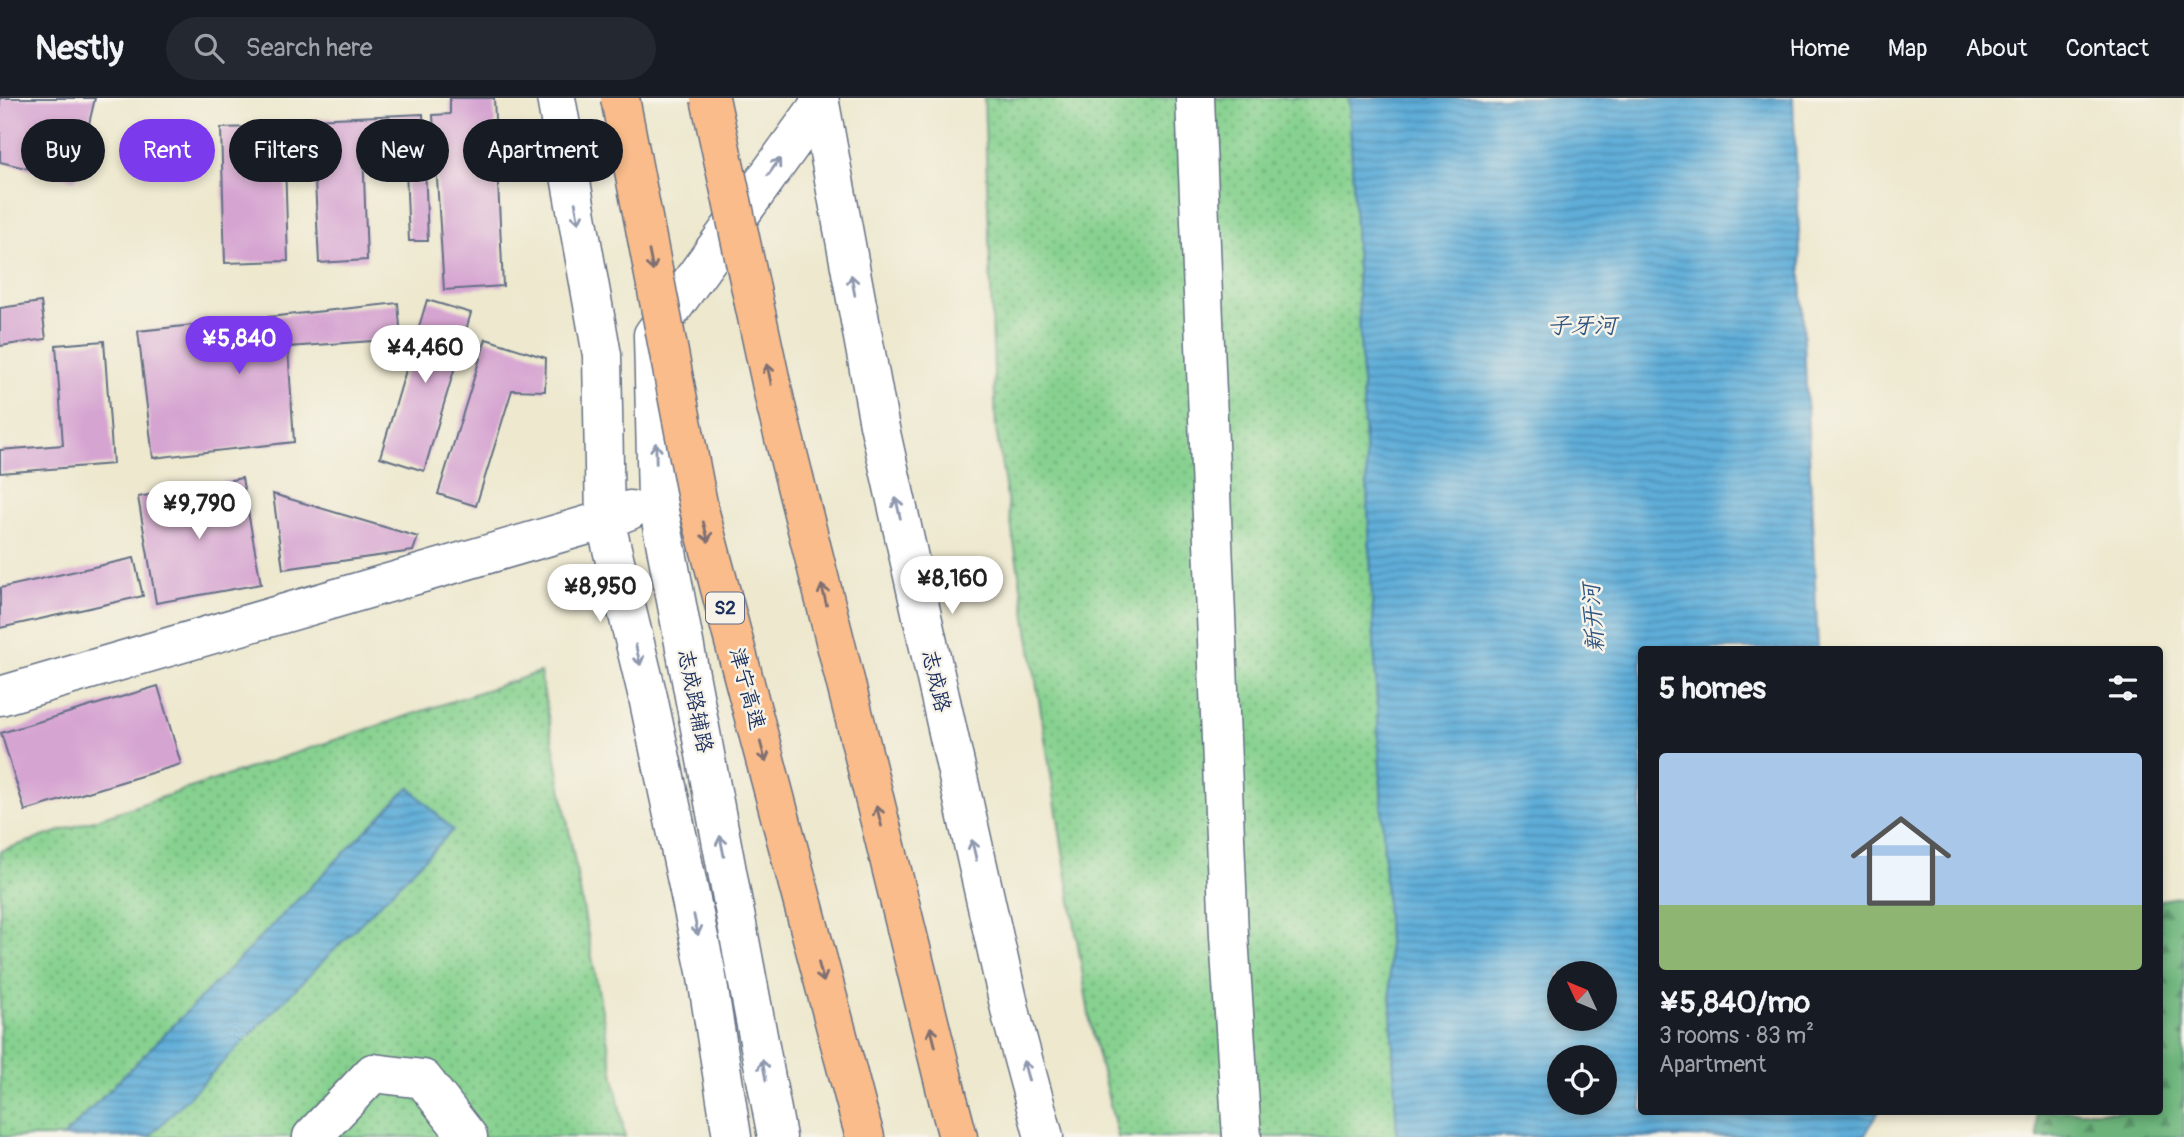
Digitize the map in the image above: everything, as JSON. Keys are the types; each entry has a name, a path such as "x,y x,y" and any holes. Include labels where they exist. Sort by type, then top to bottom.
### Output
{"highway":[{"name":"津宁高速","path":"620,98 699,509 861,1125"},
{"path":"710,98 776,406 953,1120"}],"street":[{"path":"556,98 602,355 605,520 648,697 703,957 732,1137"},
{"path":"1195,98 1229,922 1242,1137"},
{"name":"志成路辅路","path":"777,1137 657,499 653,335 819,101"},
{"name":"志成路","path":"819,101 879,425 1012,1018 1044,1137"},
{"path":"0,696 605,520 657,499"},
{"path":"312,1137 373,1073 423,1079 468,1137"}],"green space":[{"path":"984,98 1349,98 1397,1137 1118,1137 1091,1027 996,429"},
{"path":"540,672 625,1137 0,1137 0,851"},
{"path":"2184,896 2184,1137 2038,1137 2036,1115 2163,1115 2163,900"}],"water":[{"name":"子牙河","path":"1349,98 1793,98 1818,646 1638,646 1638,1115 1877,1115 1864,1137 1397,1137"},
{"path":"409,787 453,830 149,1137 63,1137"}],"building":[{"path":"0,98 95,98 90,119 21,119 21,167 0,162"},
{"path":"450,98 494,98 495,119 463,119 463,182 498,182 503,286 444,290 437,182 449,182 449,119 433,119 433,115 450,114"},
{"path":"423,114 423,119 356,119 356,182 364,182 367,260 319,263 315,182 342,182 342,119 312,119"},
{"path":"221,128 229,128 229,182 286,182 288,261 225,263"},
{"path":"407,182 426,182 428,241 409,241"},
{"path":"427,300 471,313 424,471 380,457"},
{"path":"41,302 46,339 0,346 0,308"},
{"path":"398,303 401,339 288,347 294,442 153,458 138,331"},
{"path":"486,339 546,358 545,391 512,390 476,506 438,494"},
{"path":"104,341 113,464 0,473 0,450 63,445 56,345"},
{"path":"242,478 261,584 156,603 138,497"},
{"path":"273,494 418,537 413,551 283,569"},
{"path":"134,558 143,596 0,628 0,588"},
{"path":"158,686 181,764 25,811 1,733"}],"water label":[{"name":"新开河","path":"1593,618"}]}
